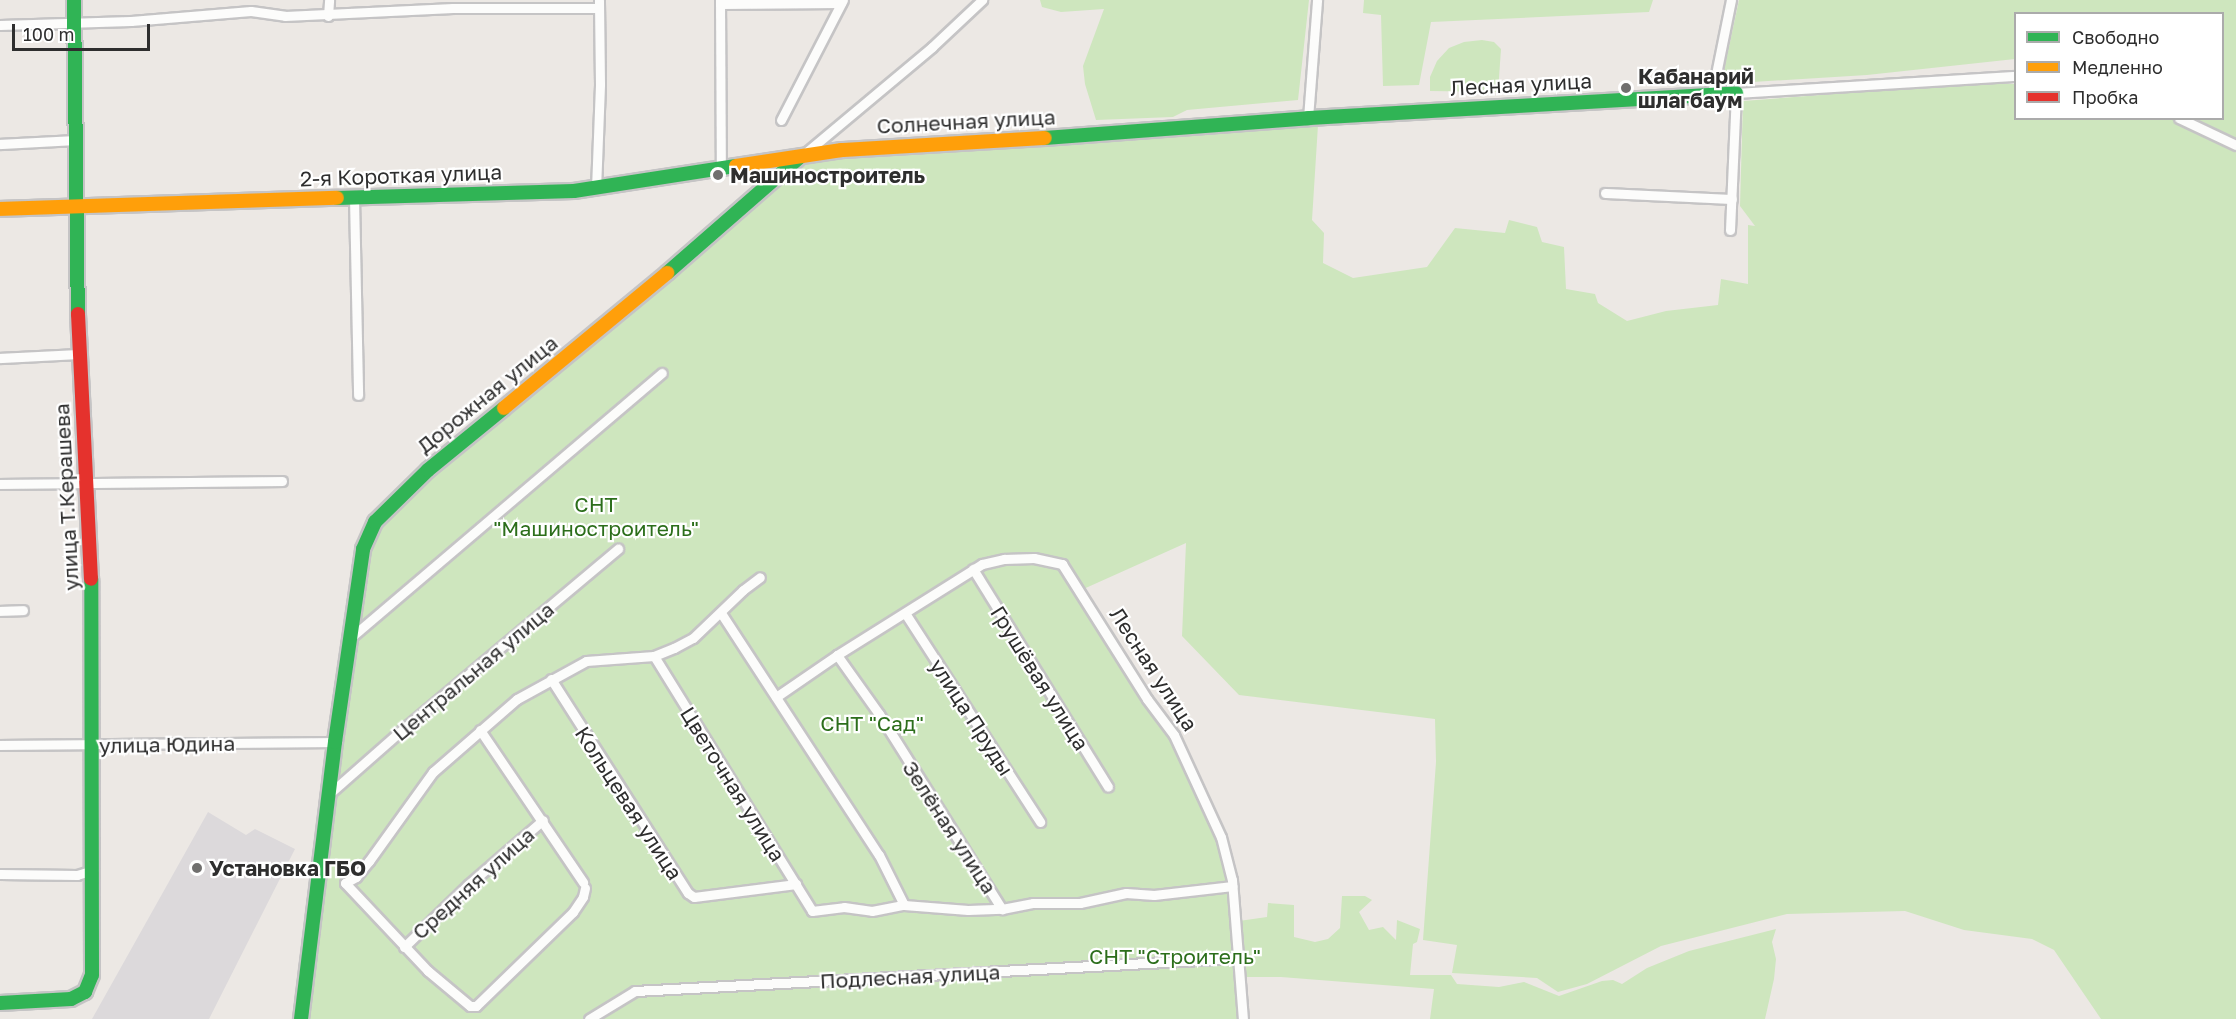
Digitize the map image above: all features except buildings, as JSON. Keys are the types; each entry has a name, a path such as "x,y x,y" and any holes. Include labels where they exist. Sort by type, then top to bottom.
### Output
{"street":[{"name":"улица Т.Керашева","path":"0,1003 71,999 85,992 92,975 92,746 88,483 79,354 74,0"},
{"path":"328,16 329,0"},
{"path":"801,157 932,47 982,0"},
{"path":"1308,118 1317,0"},
{"path":"1712,94 1731,0"},
{"path":"721,169 720,2 842,2 782,120"},
{"path":"0,26 251,10 285,16 328,16 453,8 599,4 600,84 596,189"},
{"path":"1730,230 1736,93 2014,76"},
{"name":"Лесная улица","path":"1135,132 1308,118 1736,93"},
{"path":"2183,120 2236,145"},
{"name":"Солнечная улица","path":"801,157 842,150 1135,132"},
{"path":"0,144 76,140"},
{"name":"2-я Короткая улица","path":"0,209 596,189 801,157"},
{"name":"Дорожная улица","path":"302,1019 348,640 363,549 381,514 428,470 637,299 801,157"},
{"path":"750,164 760,174 762,181 760,192"},
{"path":"1605,193 1731,199"},
{"path":"354,198 358,395"},
{"path":"0,358 79,354"},
{"path":"348,640 662,373"},
{"path":"0,484 282,481"},
{"name":"Центральная улица","path":"328,795 618,549"},
{"name":"Лесная улица","path":"973,569 1004,559 1034,558 1062,564 1147,699 1174,735 1221,837 1232,886"},
{"path":"776,697 837,655 973,569"},
{"name":"Грушёвая улица","path":"973,569 1108,787"},
{"path":"480,730 543,820 584,885 583,897 573,912 476,1006 470,1006 428,972 345,883 356,877 369,861 433,772 480,730 517,699 586,661 654,656 693,638 743,590 760,577"},
{"path":"0,611 23,610"},
{"path":"721,613 879,855 904,905 968,910 1002,909 1034,903 1080,903 1126,893 1154,895 1232,886 1243,1019"},
{"name":"улица Пруды","path":"904,613 1040,822"},
{"name":"Зелёная улица","path":"837,655 879,714 1002,909"},
{"name":"Цветочная улица","path":"654,656 812,911 844,907 872,911 904,905"},
{"name":"Кольцевая улица","path":"551,679 688,893 694,897 796,884"},
{"name":"улица Юдина","path":"0,745 92,746 335,742"},
{"name":"Средняя улица","path":"404,946 468,885 543,820"},
{"path":"0,874 77,874 93,870"},
{"name":"Подлесная улица","path":"590,1019 635,991 1239,958"}],"shaded area":[{"path":"208,812 246,835 255,829 295,849 209,1019 92,1019"}],"green space":[{"path":"1040,0 1309,0 1298,100 1187,110 1173,117 1096,120 1085,84 1083,66 1104,9 1061,12 1042,7"},
{"path":"1364,0 1653,0 1649,12 1431,22 1419,85 1383,86 1381,15 1363,13"},
{"path":"1739,0 2236,0 2236,1019 2101,1019 2054,950 2032,939 1964,930 1905,911 1787,914 1661,946 1587,984 1558,992 1537,978 1452,973 1457,945 1423,940 1436,762 1435,719 1239,695 1182,636 1186,543 1079,591 1174,735 1205,798 1232,880 1243,1019 301,1019 348,640 375,522 680,271 793,173 813,160 1318,125 1312,220 1324,233 1323,263 1353,278 1427,267 1455,228 1505,233 1509,220 1537,227 1542,242 1564,247 1566,289 1595,294 1598,303 1627,321 1666,311 1718,305 1721,279 1748,284 1748,225 1755,226 1740,206 1743,101 1976,83 2014,84 2014,120 2224,120 2224,12 2014,12 2014,59 1867,75 1721,84"},
{"path":"1482,40 1494,42 1501,49 1498,92 1430,91 1430,77 1437,61 1449,48 1464,42"},
{"path":"1342,896 1365,896 1372,900 1359,912 1369,930 1383,927 1396,940 1397,920 1420,929 1417,942 1413,944 1410,975 1451,975 1457,984 1499,987 1524,982 1559,996 1602,981 1613,980 1622,984 1647,968 1689,951 1776,929 1772,942 1776,959 1774,979 1765,1019 1430,1019 1434,989 1281,977 1244,977 1248,1019 1245,1019 1239,921 1267,917 1268,903 1294,905 1294,937 1315,942 1328,939 1340,928"}],"traffic: fast":[{"path":"74,0 78,314"},
{"path":"1045,138 1308,118 1736,93"},
{"path":"667,273 800,157"},
{"path":"337,198 574,191 736,166"},
{"path":"301,1019 335,742 363,549 375,522 428,470 504,408"},
{"path":"0,1003 71,999 85,992 92,975 91,579"}],"traffic: slow":[{"path":"736,166 842,150 1045,138"},
{"path":"0,209 337,198"},
{"path":"504,408 667,273"}],"traffic: jam":[{"path":"78,314 91,579"}],"place":[{"name":"Кабанарий шлагбаум","path":"1626,88"},
{"name":"Машиностроитель","path":"718,175"},
{"name":"Установка ГБО","path":"197,868"}],"park label":[{"name":"СНТ \"Машиностроитель\"","path":"596,516"},
{"name":"СНТ \"Сад\"","path":"872,723"},
{"name":"СНТ \"Строитель\"","path":"1175,956"}]}
